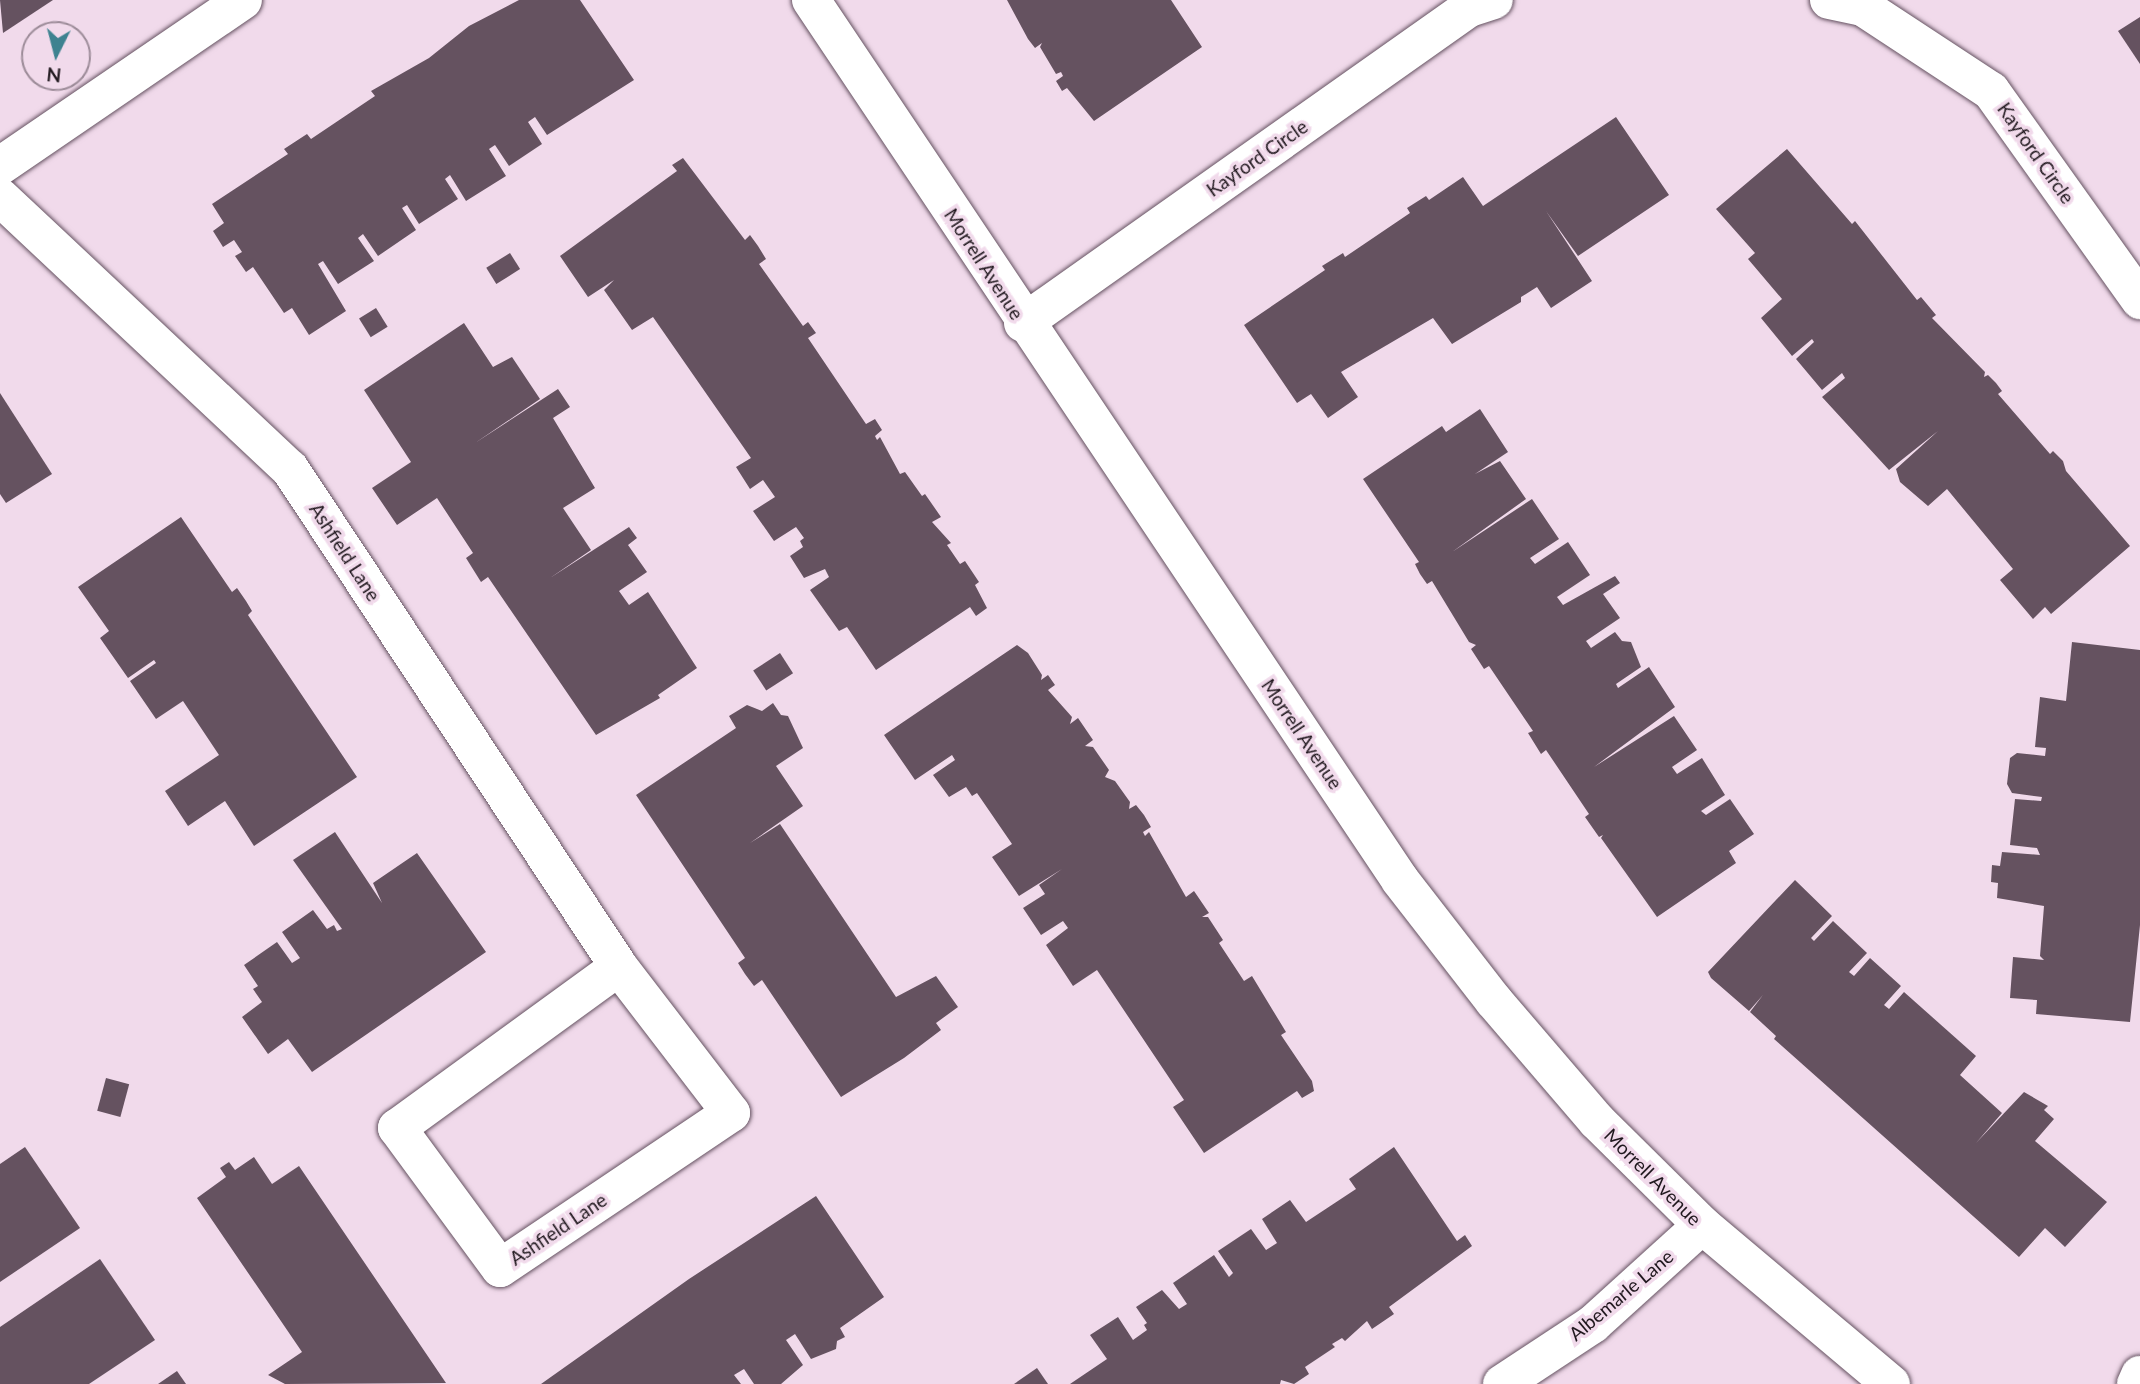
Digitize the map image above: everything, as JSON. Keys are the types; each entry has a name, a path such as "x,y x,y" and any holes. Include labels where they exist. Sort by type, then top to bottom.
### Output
{"street":[{"path":"0,166 243,0"},
{"name":"Morrell Avenue","path":"811,0 1023,323 1400,880 1494,1001 1597,1121 1702,1225 1891,1384"},
{"name":"Kayford Circle","path":"1023,323 1469,8 1494,0"},
{"name":"Kayford Circle","path":"1829,0 1863,7 1991,91 2140,300"},
{"name":"Ashfield Lane","path":"0,197 290,469 619,967 731,1113 500,1268 397,1128 619,967"},
{"name":"Albemarle Lane","path":"1502,1384 1593,1324 1702,1225"},
{"path":"2136,1384 2140,1375"}],"building":[{"path":"0,0 53,0 21,21 3,33"},
{"path":"519,0 580,0 634,80 547,135 535,117 528,122 542,144 509,166 495,145 489,149 506,176 466,201 450,175 445,179 458,199 419,224 407,205 402,208 416,230 378,256 363,234 358,238 374,261 338,284 323,261 318,264 346,311 309,335 292,308 284,313 253,267 246,272 235,256 242,252 234,240 223,247 213,231 224,223 212,204 288,154 284,149 307,134 311,139 375,96 371,91 429,58 469,26"},
{"path":"1007,0 1171,0 1202,47 1094,121 1067,88 1062,91 1056,81 1063,76 1061,72 1056,74 1040,47 1042,43 1035,48 1028,39"},
{"path":"2140,17 2140,64 2118,31"},
{"path":"1616,117 1669,195 1578,256 1546,211 1592,281 1551,308 1537,287 1521,297 1521,302 1452,344 1433,318 1341,372 1358,397 1328,418 1311,394 1297,403 1244,325 1325,270 1322,266 1343,253 1345,257 1410,213 1407,208 1426,196 1429,200 1463,177 1483,206"},
{"path":"1787,149 1852,224 1855,221 1917,300 1921,297 1936,315 1932,318 1985,372 1984,377 1988,375 1996,383 2002,391 1998,394 2050,454 2053,451 2063,461 2066,471 2130,546 2051,614 2045,607 2033,619 2000,580 2013,569 1947,489 1928,506 1900,482 1896,469 1938,431 1889,470 1822,397 1845,378 1842,373 1822,390 1796,359 1814,342 1812,339 1792,356 1761,318 1782,299 1748,259 1755,253 1716,209"},
{"path":"683,158 745,240 750,235 758,246 766,259 759,264 803,326 808,322 816,333 808,338 866,424 875,419 882,430 875,436 877,440 880,437 900,474 905,472 922,496 925,494 941,517 932,522 951,543 947,545 960,564 965,561 979,582 975,585 987,608 976,616 970,607 876,670 847,627 839,631 810,590 829,577 825,569 804,578 790,556 803,547 800,541 804,538 796,527 774,541 753,511 775,497 763,480 750,489 736,467 751,458 653,317 632,330 604,290 614,280 588,297 560,256 677,171 672,165"},
{"path":"510,253 520,269 496,284 486,268"},
{"path":"376,308 388,327 371,337 359,319"},
{"path":"464,323 493,367 512,357 540,399 475,443 558,389 570,407 553,418 595,488 563,508 591,550 550,578 629,527 637,538 628,545 647,572 619,591 629,605 648,592 697,668 658,695 660,698 596,735 488,577 481,582 466,558 473,553 437,498 397,525 372,488 411,462 364,390"},
{"path":"0,393 52,474 6,503 0,494"},
{"path":"1480,409 1508,452 1475,474 1500,461 1526,499 1452,552 1532,499 1559,539 1530,558 1535,564 1568,542 1590,575 1557,597 1563,605 1615,576 1620,583 1603,594 1620,618 1586,641 1591,648 1615,632 1622,641 1631,642 1641,667 1616,684 1618,688 1649,667 1675,707 1594,767 1674,716 1697,750 1672,767 1677,774 1702,758 1725,795 1701,811 1706,815 1730,799 1754,834 1729,851 1736,863 1657,917 1601,838 1603,835 1599,837 1585,817 1589,814 1546,750 1541,754 1528,733 1533,731 1489,666 1484,669 1471,649 1476,645 1469,642 1432,581 1427,584 1420,574 1415,564 1419,562 1363,479 1442,426 1446,432"},
{"path":"181,517 232,592 237,588 246,601 252,611 248,615 357,777 254,846 225,801 188,826 165,791 219,755 183,701 156,719 130,681 156,663 154,660 128,678 100,638 109,631 78,587"},
{"path":"2072,642 2140,650 2140,925 2130,1022 2036,1014 2037,1000 2010,998 2013,957 2044,960 2040,956 2044,906 1997,898 1998,883 1991,882 1992,865 2000,866 2002,852 2040,855 2037,848 2010,845 2015,799 2041,801 2042,797 2012,793 2007,784 2010,758 2017,753 2045,756 2046,748 2035,747 2040,697 2066,701"},
{"path":"1017,645 1028,653 1042,675 1041,680 1048,675 1055,685 1048,690 1072,717 1070,724 1078,718 1093,740 1085,746 1093,747 1109,770 1105,777 1115,781 1130,802 1129,809 1136,805 1144,815 1151,827 1143,832 1145,836 1149,832 1186,897 1194,891 1209,913 1202,917 1208,917 1223,940 1219,943 1244,981 1252,976 1286,1032 1281,1035 1312,1081 1314,1091 1302,1098 1297,1091 1204,1153 1173,1107 1184,1100 1097,970 1073,986 1046,945 1068,928 1063,921 1041,935 1023,908 1045,894 1039,885 1062,869 1019,896 992,857 1012,844 977,793 972,796 966,787 949,797 933,775 955,760 952,755 915,780 884,735"},
{"path":"780,653 793,673 766,691 753,670"},
{"path":"773,703 781,715 788,716 803,748 776,766 803,806 750,843 780,824 896,997 936,976 958,1007 936,1023 941,1030 904,1058 841,1097 762,980 754,986 745,974 738,963 745,958 636,795 736,728 729,716 747,705 762,711"},
{"path":"335,832 382,903 373,883 417,853 486,952 312,1072 288,1039 268,1054 242,1017 262,1002 253,989 258,986 244,965 277,942 292,963 300,958 282,932 313,910 327,929 334,925 337,931 342,929 293,860"},
{"path":"1795,880 1832,916 1811,938 1814,941 1833,921 1867,953 1849,972 1854,976 1870,958 1901,986 1884,1005 1889,1009 1904,992 1976,1056 1960,1075 2002,1113 1976,1143 2024,1092 2048,1106 2044,1110 2054,1119 2035,1141 2107,1202 2065,1247 2045,1228 2019,1257 1774,1039 1776,1036 1750,1012 1763,995 1749,1011 1711,978 1708,972"},
{"path":"106,1078 129,1084 120,1117 97,1111"},
{"path":"25,1147 80,1228 0,1282 0,1164"},
{"path":"1394,1147 1457,1241 1465,1235 1472,1246 1389,1307 1394,1314 1372,1329 1367,1321 1345,1341 1342,1338 1332,1344 1335,1347 1305,1367 1309,1374 1294,1384 1281,1380 1280,1384 1070,1384 1107,1359 1090,1335 1118,1317 1133,1340 1147,1330 1144,1325 1147,1323 1136,1307 1162,1290 1179,1309 1187,1304 1173,1283 1214,1255 1229,1277 1233,1273 1218,1251 1251,1229 1266,1250 1277,1243 1262,1219 1290,1200 1306,1222 1356,1189 1349,1179"},
{"path":"254,1157 272,1184 299,1166 446,1383 285,1384 268,1375 302,1352 197,1198 226,1177 220,1168 229,1162 235,1170"},
{"path":"816,1196 884,1297 840,1328 845,1337 837,1341 836,1349 811,1359 795,1334 786,1340 803,1365 781,1384 754,1384 744,1369 734,1375 741,1384 541,1384 689,1279"},
{"path":"100,1259 155,1340 89,1384 0,1384 0,1327"},
{"path":"1037,1368 1048,1384 1014,1384"},
{"path":"177,1371 186,1384 158,1384"}]}
